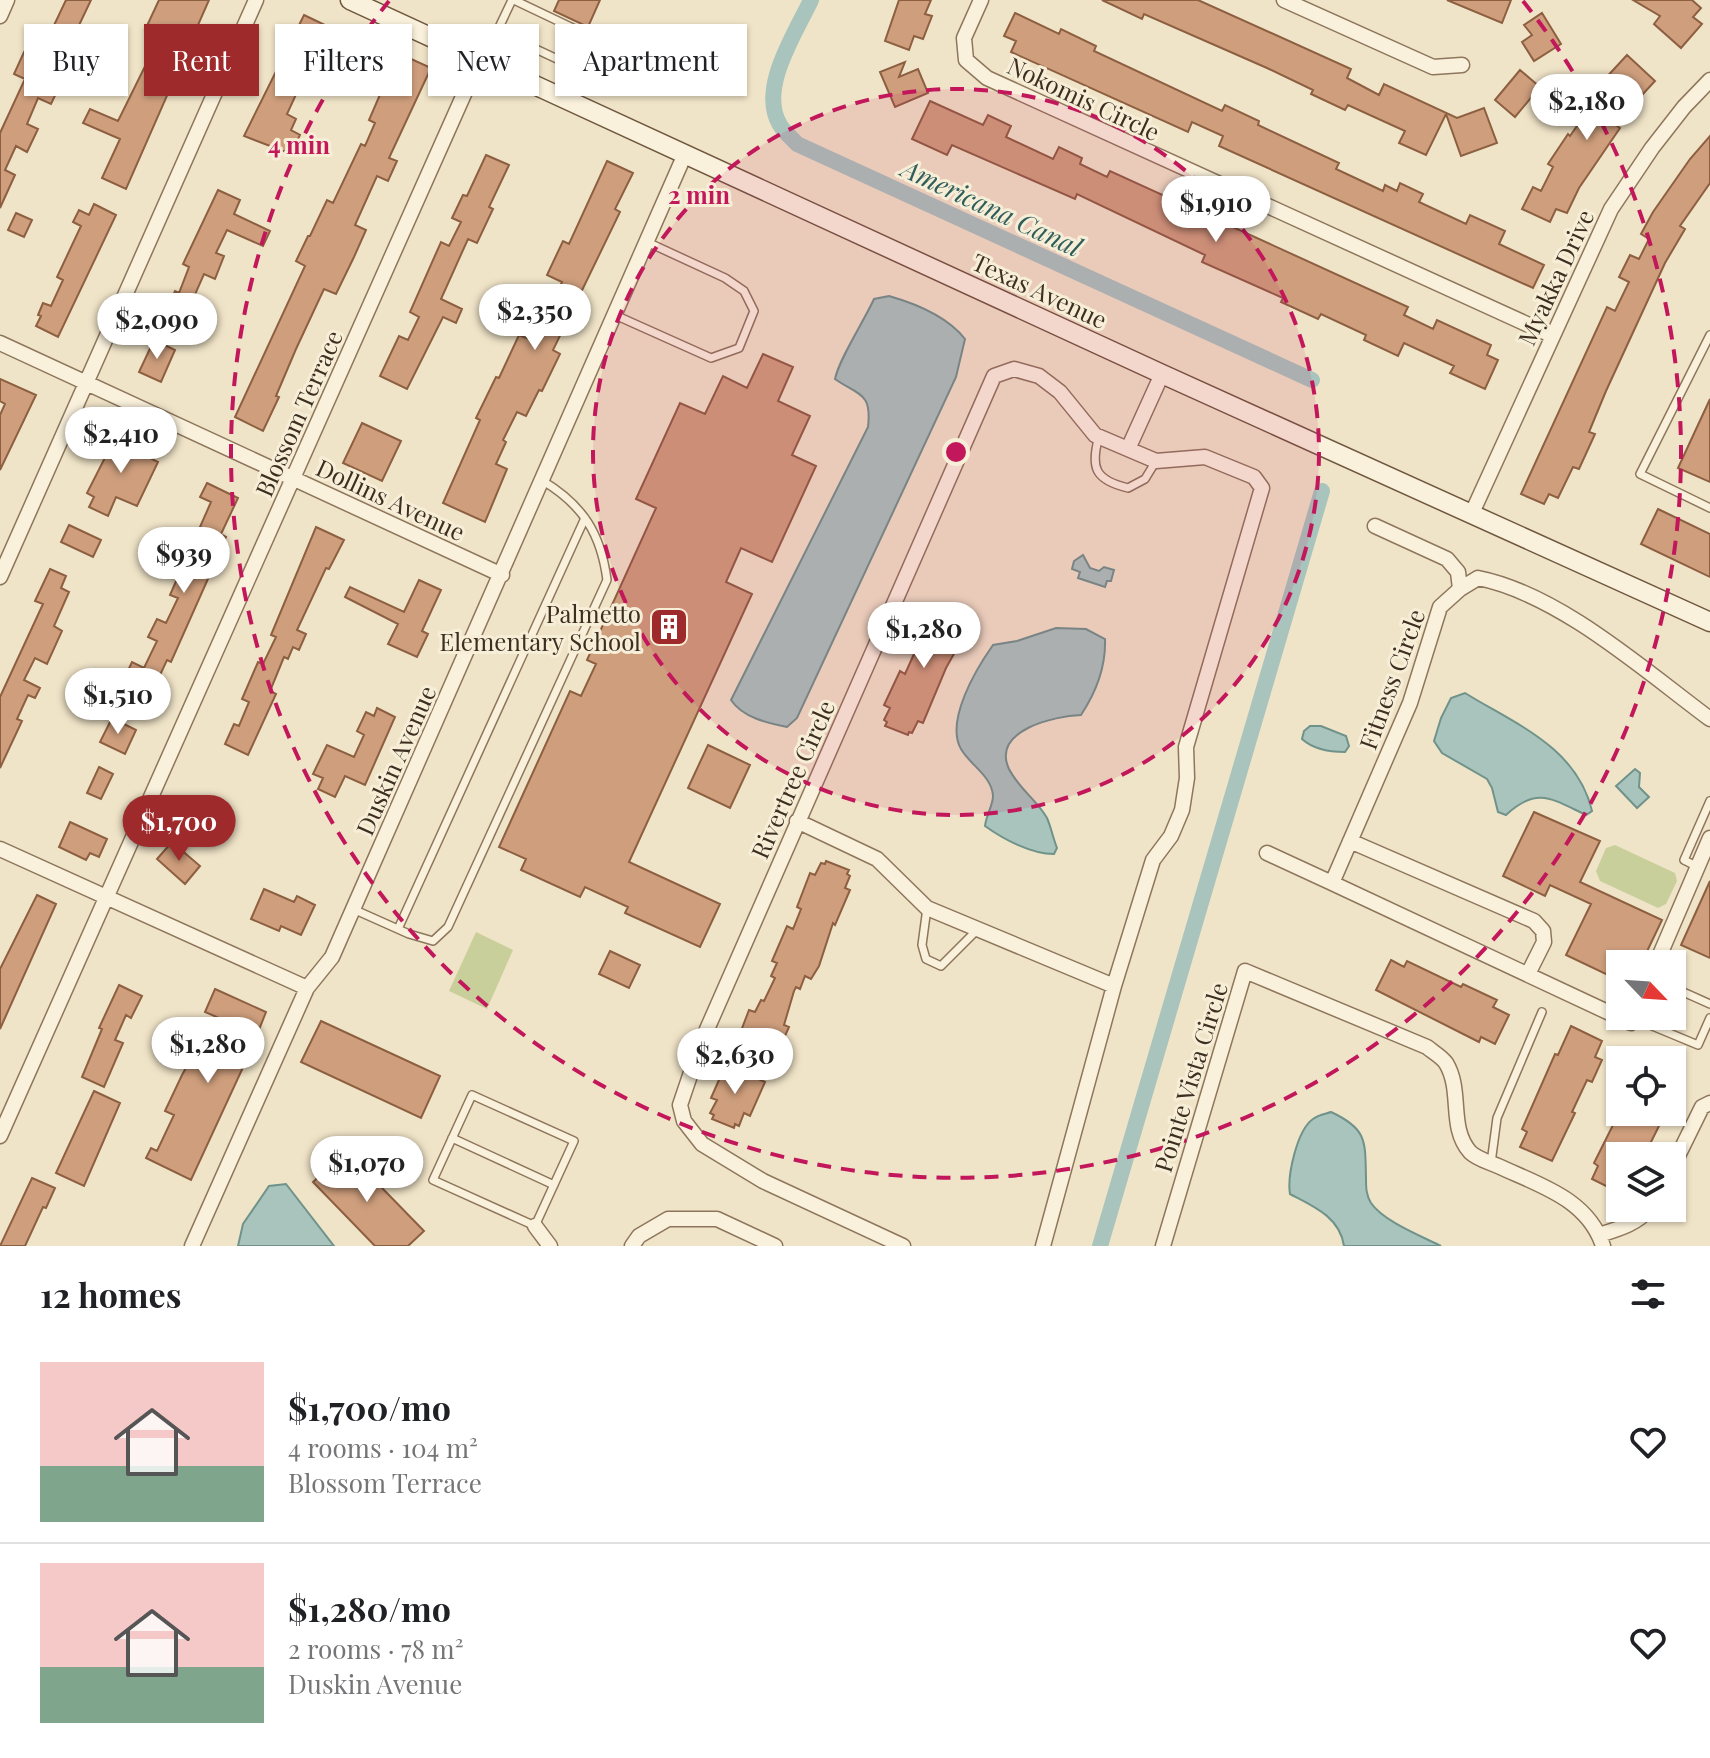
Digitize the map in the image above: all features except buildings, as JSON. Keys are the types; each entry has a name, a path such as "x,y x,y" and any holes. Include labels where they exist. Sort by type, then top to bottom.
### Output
{"street":[{"path":"0,16 7,0"},
{"path":"0,577 256,0"},
{"name":"Texas Avenue","path":"350,0 428,35"},
{"name":"Nokomis Circle","path":"981,0 964,38 966,60 987,78 1553,336"},
{"path":"1284,0 1433,67 1462,65"},
{"name":"Myakka Drive","path":"1472,513 1611,209 1652,148 1710,80"},
{"name":"Texas Avenue","path":"539,86 1162,374 1710,622"},
{"name":"Blossom Terrace","path":"0,1136 463,96"},
{"name":"Duskin Avenue","path":"192,1246 307,988 332,957 685,154"},
{"name":"Dollins Avenue","path":"0,343 502,575"},
{"name":"Rivertree Circle","path":"903,1246 763,1181 702,1144 684,1121 680,1105 701,1043 994,376 1014,369 1039,376 1060,392 1099,436 1156,461 1205,457 1254,477 1262,488 1186,747 1187,778 1182,810 1171,836 1153,860 1114,986 1043,1246"},
{"path":"1128,449 1162,374"},
{"path":"1375,526 1447,559 1458,572 1460,589 1478,578 1506,583 1550,606 1591,632 1710,719"},
{"name":"Fitness Circle","path":"1332,883 1410,703 1440,607 1460,589"},
{"path":"797,821 877,859 927,908 1114,986"},
{"path":"1662,950 1710,838"},
{"path":"1350,841 1534,921 1543,931 1544,942 1528,974"},
{"path":"0,849 307,988"},
{"path":"1267,853 1606,1007"},
{"name":"Pointe Vista Circle","path":"1163,1246 1245,971 1427,1047 1445,1062 1449,1071 1460,1138 1473,1155 1583,1210 1601,1240"},
{"path":"1685,1142 1702,1107 1710,1103"},
{"path":"632,1246 639,1236 668,1219 717,1219 775,1246"},
{"path":"1601,1240 1634,1222"},
{"path":"535,1226 550,1246"}],"lane":[{"path":"501,24 513,0 564,24"},
{"path":"569,100 571,96"},
{"path":"615,315 711,358 739,348 754,311 744,291 725,278 647,242"},
{"path":"1710,335 1640,474 1710,508"},
{"path":"1099,436 1093,456 1097,469 1108,483 1128,488 1145,479 1156,461"},
{"path":"353,909 433,941 448,927 607,580 603,550 585,518 565,494 543,481"},
{"path":"398,929 585,518"},
{"path":"1704,858 1684,860 1710,801"},
{"path":"927,908 922,945 926,959 941,966 978,929"},
{"path":"1686,993 1710,1004"},
{"path":"1491,1163 1497,1118 1542,1012"},
{"path":"1660,1030 1698,1045 1710,1018"},
{"path":"472,1095 574,1141 554,1185 535,1226 433,1180 472,1095"},
{"path":"452,1138 554,1185"}],"green space":[{"path":"1615,845 1675,873 1677,881 1666,904 1658,908 1600,881 1596,871 1606,848"},
{"path":"476,932 513,950 487,1009 449,991"}],"water":[{"path":"889,296 931,312 965,339 956,377 797,718 787,727 764,721 742,711 731,700 868,427 866,401 835,379 874,299"},
{"path":"1083,555 1090,568 1114,570 1111,581 1107,581 1105,587 1078,578 1080,572 1072,569 1074,561"},
{"path":"1056,628 1086,629 1105,639 1105,649 1099,678 1081,715 1056,718 1028,728 1009,744 1006,756 1013,776 1047,818 1057,848 1054,854 1018,845 985,826 993,799 992,789 961,749 957,724 971,681 993,645"},
{"path":"1465,693 1523,727 1558,754 1573,770 1592,811 1586,815 1554,800 1536,798 1517,806 1506,815 1498,812 1487,779 1442,753 1434,741 1451,698"},
{"path":"1310,726 1321,726 1346,736 1349,746 1345,752 1328,751 1311,745 1302,739 1304,731"},
{"path":"1635,769 1640,773 1639,787 1649,797 1637,808 1616,786"},
{"path":"1331,1112 1352,1124 1362,1138 1371,1203 1393,1222 1441,1246 1344,1246 1331,1220 1290,1194 1292,1165 1302,1133 1313,1119"},
{"path":"286,1184 334,1246 238,1246 243,1224 269,1186"}],"waterway":[{"name":"Americana Canal","path":"811,0 781,62 773,95 774,111 780,125 797,144 1312,380"},
{"path":"1100,1246 1322,491"}],"place":[{"name":"Palmetto Elementary School","path":"669,627"}]}
